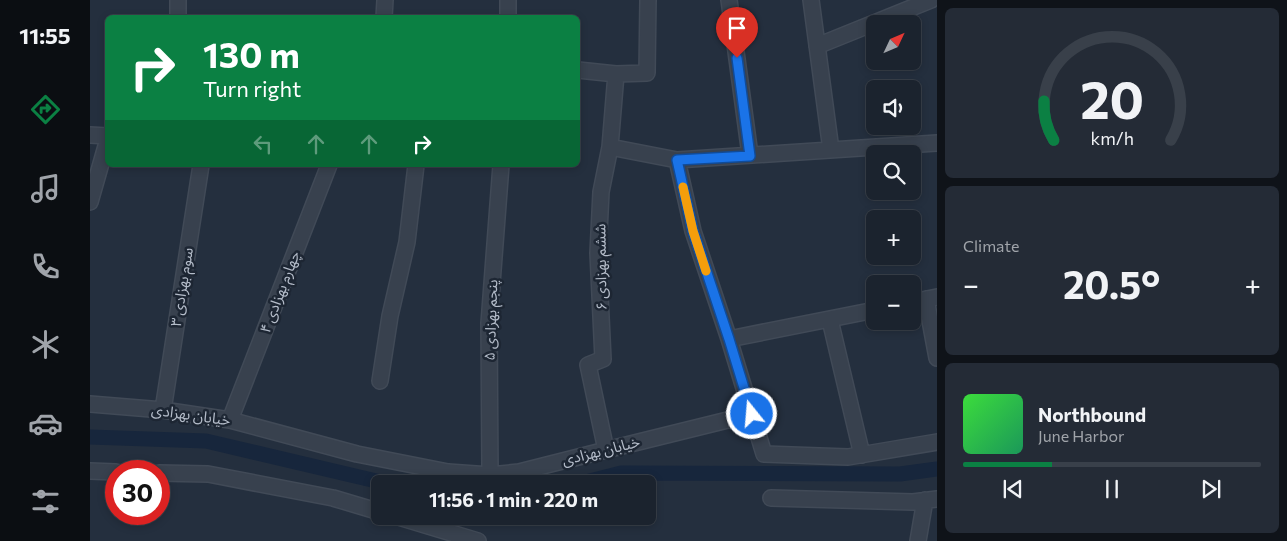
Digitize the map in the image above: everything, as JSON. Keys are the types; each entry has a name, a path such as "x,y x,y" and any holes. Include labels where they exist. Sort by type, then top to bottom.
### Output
{"street":[{"path":"178,0 178,15"},
{"path":"384,15 386,0"},
{"path":"508,0 508,15"},
{"path":"580,70 616,74 647,73 648,0"},
{"path":"729,0 750,156"},
{"path":"811,0 831,150"},
{"path":"817,46 930,0"},
{"name":"ششم بهزادی ۶","path":"606,450 588,366 603,359 598,253 601,192 610,147 616,74"},
{"path":"90,135 105,137"},
{"path":"610,147 677,160 937,143"},
{"path":"90,202 105,148"},
{"path":"677,160 693,231 729,339 764,454 848,458 937,442"},
{"name":"سوم بهزادی ۳","path":"163,410 201,167"},
{"name":"چهارم بهزادی ۴","path":"230,420 328,167"},
{"path":"380,381 390,316 407,242 416,167"},
{"name":"پنجم بهزادی ۵","path":"490,475 489,323 501,167"},
{"path":"925,299 937,358"},
{"path":"729,339 866,312"},
{"path":"830,320 862,455"},
{"name":"خیابان بهزادی","path":"90,404 163,410 230,420 357,454 448,472 490,475 519,472 752,414"},
{"path":"90,471 105,472"},
{"path":"170,473 208,474 333,498 371,509"},
{"path":"770,498 913,502 931,500 918,541"},
{"path":"425,525 478,541"}],"waterway":[{"path":"90,437 206,441 371,480"},
{"path":"613,475 621,473 900,474 937,469"}],"slow traffic":[{"path":"683,187 693,231 706,271"}],"route":[{"path":"737,58 750,156 677,160 693,231 752,414"}]}
